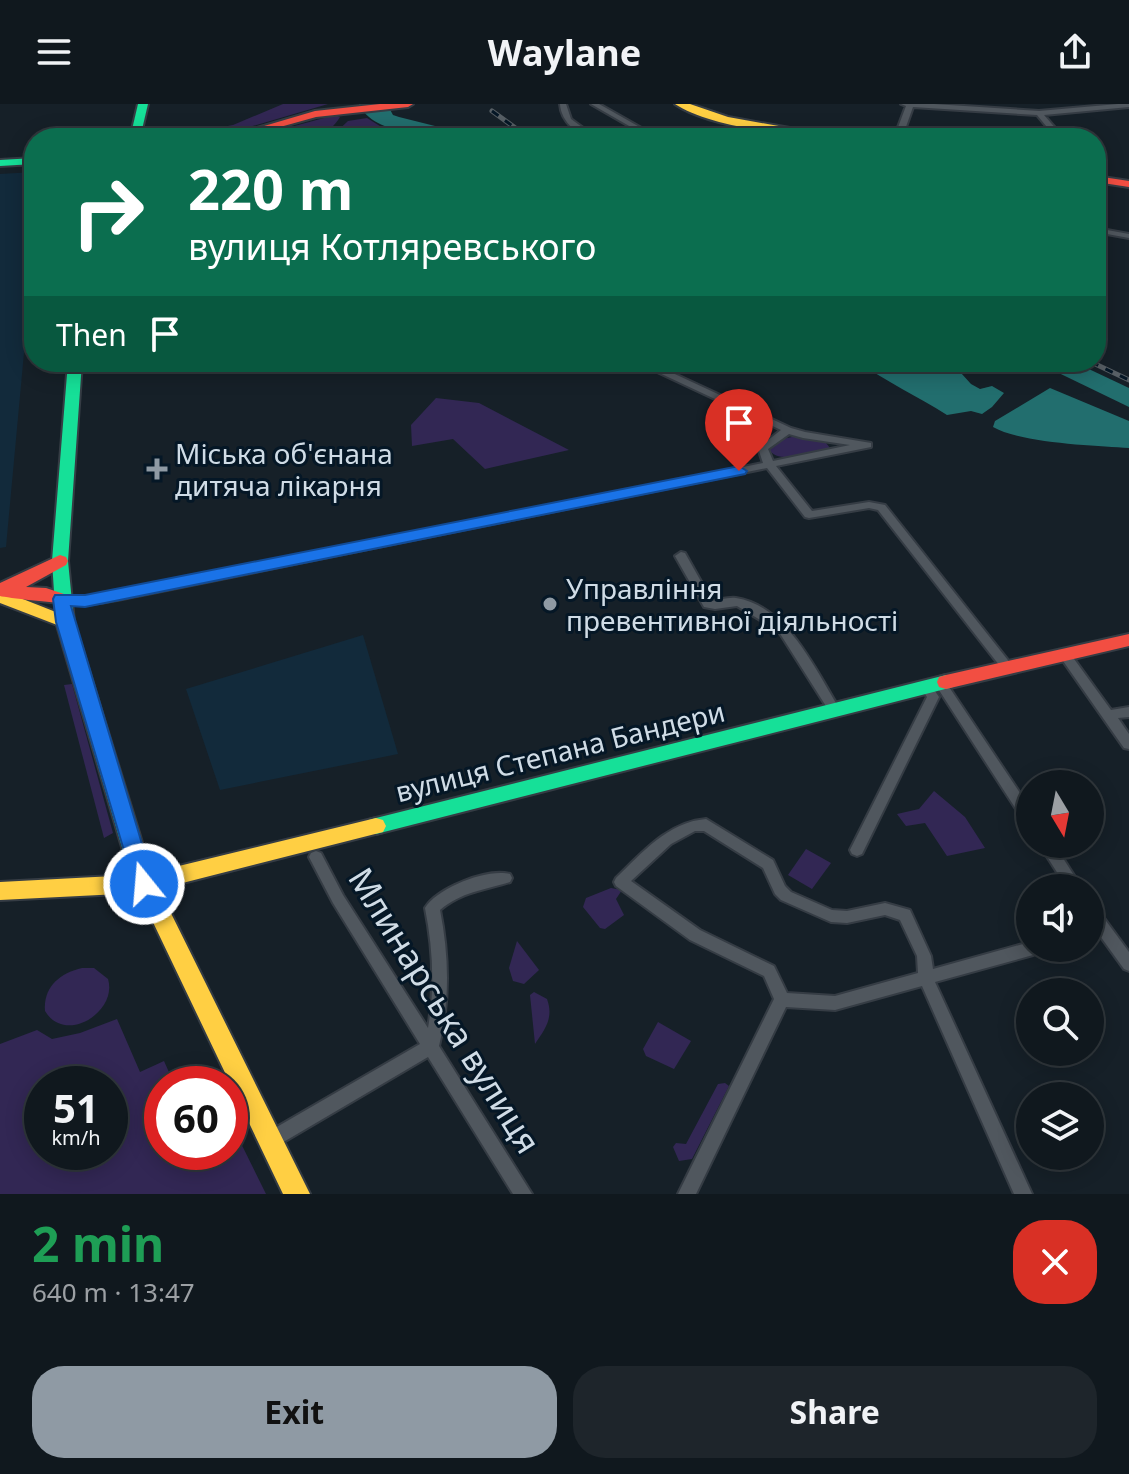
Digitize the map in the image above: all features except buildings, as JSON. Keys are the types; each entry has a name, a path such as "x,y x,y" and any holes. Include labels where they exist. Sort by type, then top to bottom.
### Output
{"main road":[{"path":"137,128 143,104"},
{"path":"264,128 344,109 408,104"},
{"path":"680,104 726,120 777,128"},
{"path":"0,163 24,162"},
{"path":"1106,181 1129,184"},
{"path":"74,372 60,561 65,622 144,884 297,1194"},
{"path":"0,592 60,561"},
{"path":"0,592 46,594 61,599"},
{"path":"0,592 65,622"},
{"path":"29,607 61,599"},
{"name":"вулиця Степана Бандери","path":"0,891 144,884 1007,667 1129,640"}],"street":[{"path":"563,104 562,110 567,120 579,128"},
{"path":"594,104 637,128"},
{"path":"901,128 907,104 1039,113 1129,105"},
{"path":"1039,113 1052,128"},
{"path":"1106,232 1129,236"},
{"path":"61,599 85,601 133,592 867,445 788,430 663,372"},
{"path":"788,430 763,448 769,464 809,515 869,505 881,507 1007,667"},
{"path":"681,556 708,604 715,606 737,602 773,620 783,629 835,711"},
{"path":"1065,655 1129,744"},
{"path":"934,686 1016,800"},
{"path":"857,850 933,697 934,686"},
{"path":"1109,715 1129,712"},
{"path":"782,999 769,971 695,935 621,882 666,840 693,826 706,825 768,864 786,896 831,916 847,917 885,909 905,915 924,956 926,978 1023,1194"},
{"name":"Млинарська вулиця","path":"316,857 338,899 523,1194"},
{"path":"269,1141 431,1046 437,1027 439,937 432,908 442,898 488,880 505,878"},
{"path":"1104,940 1129,964"},
{"path":"782,999 802,1003 835,1003 1016,953"},
{"path":"687,1194 782,999"}],"shaded area":[{"path":"283,104 328,104 246,128 217,128 233,125"},
{"path":"359,104 387,104 393,115 399,117 439,127 466,128 391,128 368,116"},
{"path":"335,115 340,117 331,128 287,128"},
{"path":"367,118 383,128 341,128 348,121"},
{"path":"24,173 24,353 6,547 0,548 0,174"},
{"path":"874,372 960,372 980,389 992,386 1004,393 982,414 971,411 947,415"},
{"path":"1057,372 1095,372 1129,388 1129,407"},
{"path":"1050,388 1129,421 1129,448 1039,440 993,427 995,421"},
{"path":"436,398 479,403 569,450 485,469 453,439 412,446 411,425"},
{"path":"796,436 826,443 830,448 788,457 780,457 768,449 783,439"},
{"path":"363,635 398,754 220,790 186,689"},
{"path":"72,684 113,833 104,838 64,685"},
{"path":"934,791 965,817 985,848 947,856 925,823 906,826 897,814 919,809"},
{"path":"806,849 831,863 812,889 788,875"},
{"path":"611,888 622,890 616,899 624,915 605,929 600,928 583,907 586,898"},
{"path":"517,941 539,970 524,984 513,981 509,968"},
{"path":"82,968 94,968 108,979 109,991 105,1003 98,1013 76,1025 54,1021 45,1011 50,988 60,977"},
{"path":"534,992 547,999 549,1012 545,1028 535,1044 530,995"},
{"path":"117,1019 140,1072 144,1070 144,1170 248,1170 248,1158 266,1194 0,1194 0,1044 37,1030 52,1039 80,1033"},
{"path":"658,1022 691,1041 674,1069 646,1056 643,1049"},
{"path":"718,1084 729,1086 692,1159 679,1161 673,1147 676,1143 686,1144"}],"railway":[{"path":"492,111 515,128"},
{"path":"1106,369 1129,380"}],"traffic: fast":[{"path":"137,128 143,104"},
{"path":"0,163 24,162"},
{"path":"74,372 60,561 65,622 142,878"},
{"path":"376,826 946,682"}],"traffic: slow":[{"path":"680,104 726,120 777,128"},
{"path":"0,596 65,622"},
{"path":"0,891 144,884 376,826"},
{"path":"142,878 297,1194"}],"traffic: jam":[{"path":"264,128 315,114 408,104"},
{"path":"1106,181 1129,184"},
{"path":"0,589 18,584 60,561"},
{"path":"5,592 46,594 61,599"},
{"path":"946,682 1129,640"}],"place":[{"name":"Міська об'єнана дитяча лікарня","path":"157,469"},
{"name":"Управління превентивної діяльності","path":"550,604"}],"route":[{"path":"144,884 65,622 61,599 85,601 739,471"}]}
